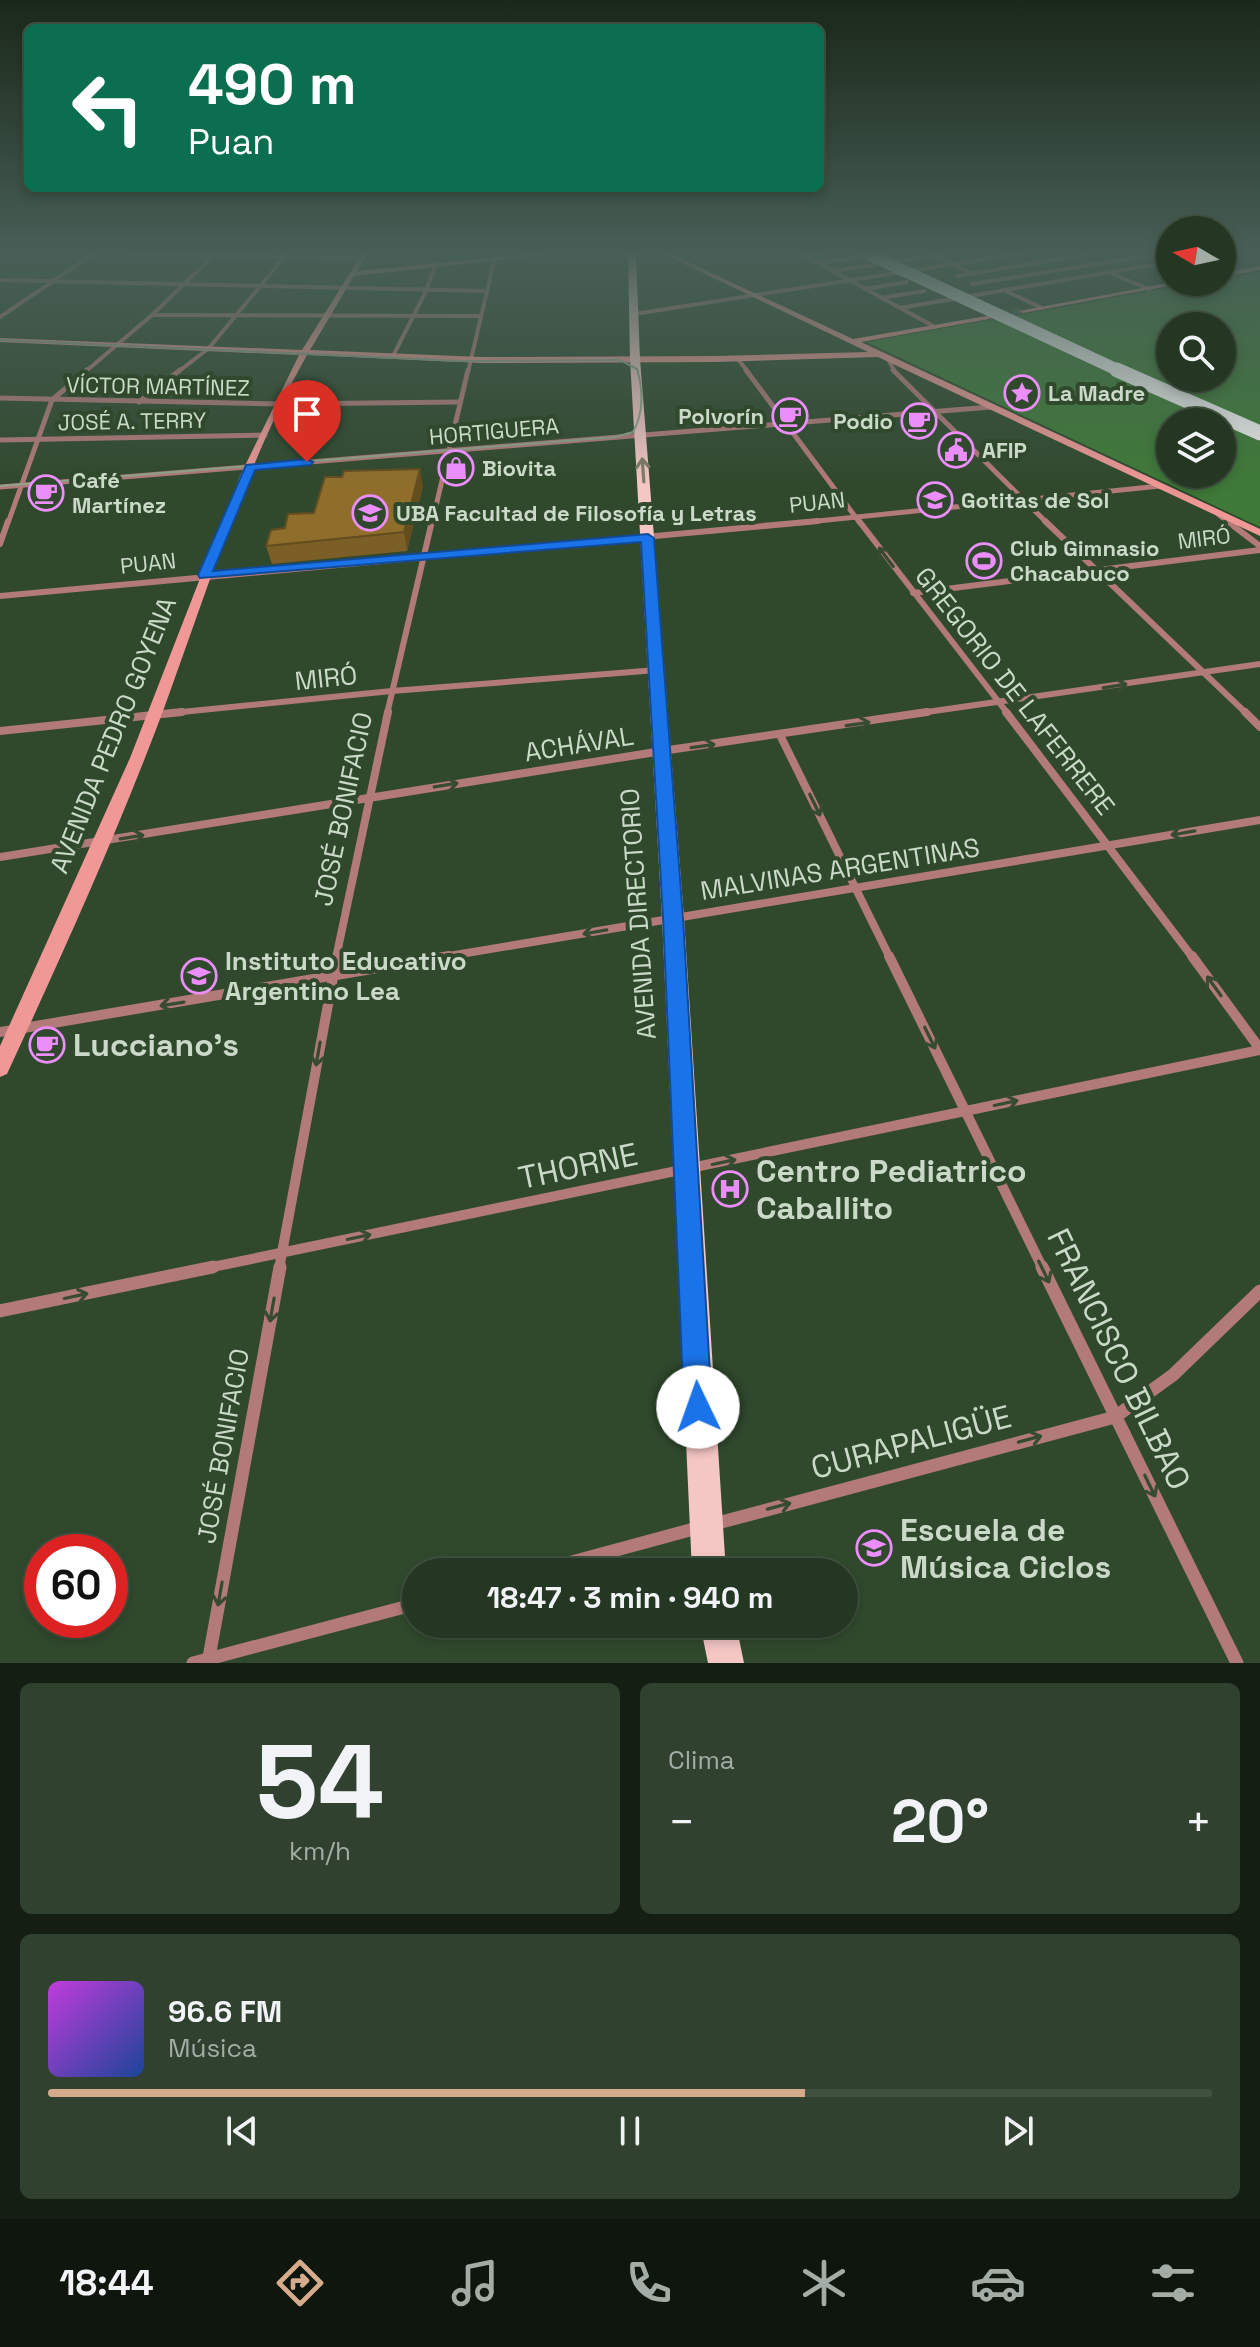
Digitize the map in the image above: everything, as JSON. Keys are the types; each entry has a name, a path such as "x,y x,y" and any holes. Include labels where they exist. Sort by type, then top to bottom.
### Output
{"highway":[{"path":"1032,331 1260,433"},
{"path":"1059,331 1260,421"}],"main road":[{"name":"AVENIDA DIRECTORIO","path":"634,331 673,918 707,1558"},
{"path":"721,1638 726,1663"}],"street":[{"path":"0,544 52,400 134,331"},
{"path":"139,402 209,348 223,331"},
{"name":"AVENIDA PEDRO GOYENA","path":"0,1068 9,1030 99,843 154,716 204,575 250,467 304,352 317,331"},
{"path":"393,356 405,331"},
{"name":"JOSÉ BONIFACIO","path":"203,1662 283,1253 332,978 392,691 476,331"},
{"path":"831,331 1156,484"},
{"path":"839,343 914,331"},
{"path":"0,340 469,359 883,355"},
{"path":"737,358 824,345"},
{"path":"883,355 893,370 1023,500 1260,727"},
{"name":"GREGORIO DE LAFERRERE","path":"737,358 913,593 1111,846 1260,1050"},
{"name":"VÍCTOR MARTÍNEZ","path":"0,398 279,404 459,402"},
{"name":"HORTIGUERA","path":"0,487 991,407"},
{"name":"JOSÉ A. TERRY","path":"0,440 265,435"},
{"name":"PUAN","path":"0,596 204,575 648,538 1156,486"},
{"path":"1164,488 1260,533"},
{"path":"1217,513 1260,548"},
{"name":"MIRÓ","path":"913,593 1260,548"},
{"name":"ACHÁVAL","path":"0,857 662,751 1260,664"},
{"name":"MIRÓ","path":"0,731 392,691 657,670"},
{"name":"FRANCISCO BILBAO","path":"780,735 1237,1663"},
{"name":"MALVINAS ARGENTINAS","path":"9,1030 1260,820"},
{"name":"THORNE","path":"0,1311 1260,1050"},
{"name":"CURAPALIGÜE","path":"586,1558 1115,1417 1143,1401 1165,1383 1260,1291"},
{"path":"203,1662 402,1608"}],"green space":[{"path":"930,331 1156,331 1156,392 1236,392 1236,331 1260,331 1260,527 1177,488 1236,488 1236,408 1156,408 1156,478 866,342"}],"building":[{"path":"420,469 404,532 266,546 271,530 285,528 288,514 314,513 325,477 342,477 344,471"}],"tram line":[{"path":"0,340 460,361 620,360 637,369 641,401 633,432 615,437 0,486"}],"place":[{"name":"La Madre","path":"1022,393"},
{"name":"Polvorín","path":"790,416"},
{"name":"Podio","path":"919,421"},
{"name":"AFIP","path":"956,450"},
{"name":"Biovita","path":"456,468"},
{"name":"Café Martínez","path":"46,493"},
{"name":"Gotitas de Sol","path":"935,500"},
{"name":"UBA Facultad de Filosofía y Letras","path":"370,513"},
{"name":"Club Gimnasio Chacabuco","path":"984,561"},
{"name":"Instituto Educativo Argentino Lea","path":"199,976"},
{"name":"Lucciano’s","path":"47,1045"},
{"name":"Centro Pediatrico Caballito","path":"730,1189"},
{"name":"Escuela de Música Ciclos","path":"874,1548"}],"route":[{"path":"307,462 250,467 204,575 648,538 673,918 698,1407"}]}
